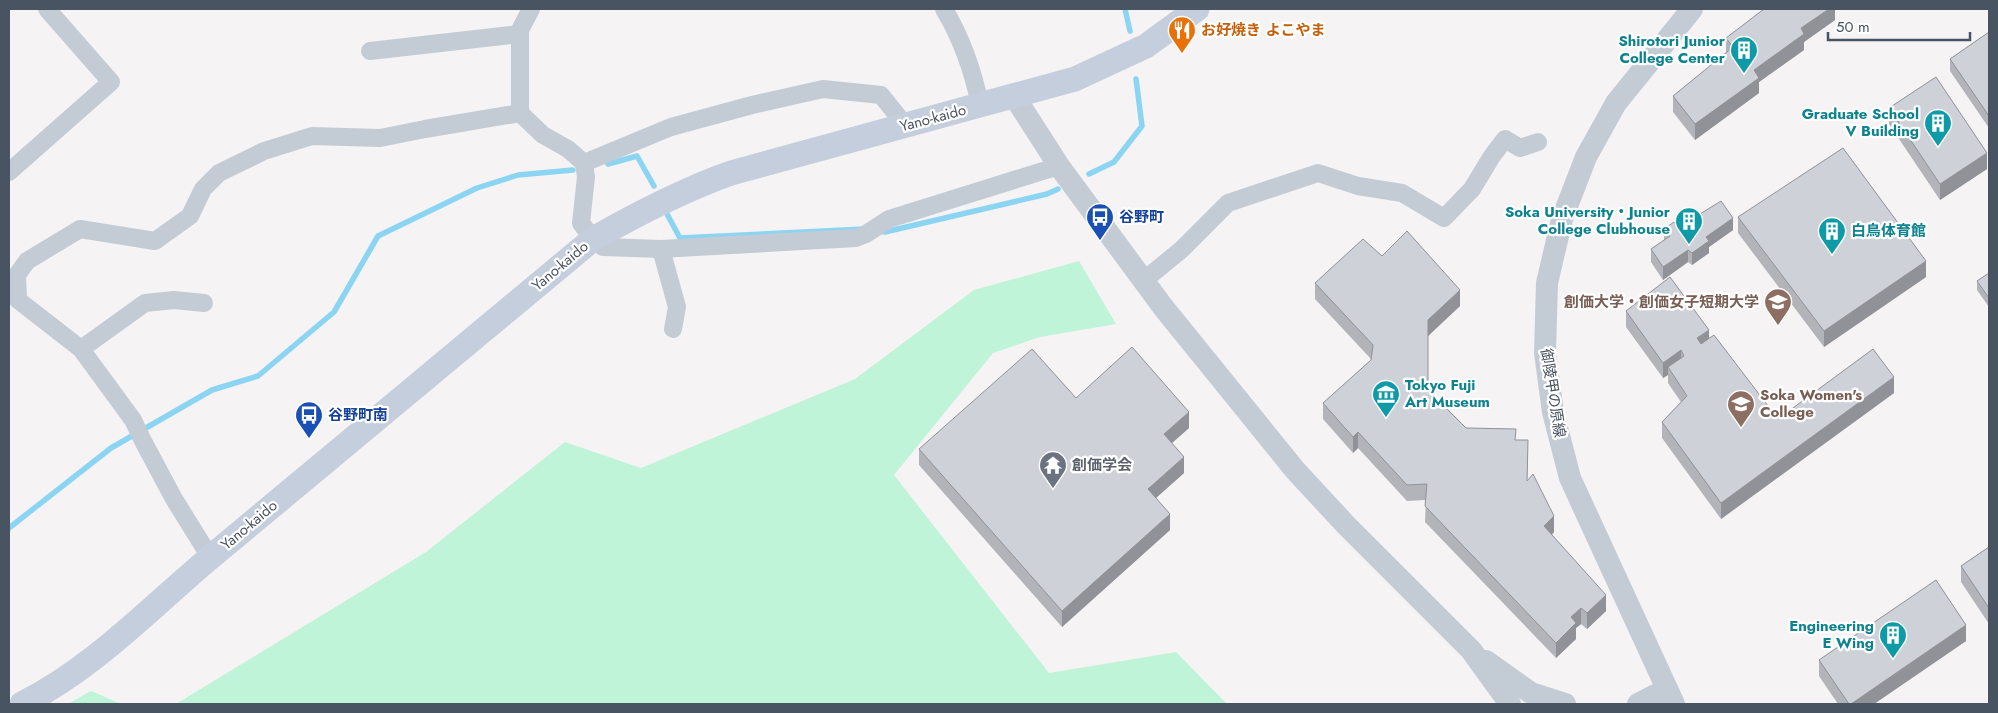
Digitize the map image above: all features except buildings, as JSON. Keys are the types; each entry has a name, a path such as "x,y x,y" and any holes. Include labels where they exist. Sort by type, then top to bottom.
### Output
{"main road":[{"name":"Yano-kaido","path":"22,704 43,694 108,646 210,557 593,239 700,184 731,173 1075,79 1109,65 1146,46 1197,9"}],"street":[{"path":"9,172 111,82 47,9"},
{"path":"531,9 520,30 520,113 543,135 568,150 584,164 586,177 581,223 593,239 603,247 661,248 856,238 866,234 889,219 1059,166"},
{"path":"944,9 956,29 974,76 980,105"},
{"name":"御陵甲の原線","path":"1671,696 1570,478 1553,412 1545,353 1547,283 1562,220 1586,157 1616,103 1692,9"},
{"path":"370,51 520,34"},
{"path":"584,164 671,127 752,105 823,89 881,95 906,125"},
{"path":"1014,96 1059,166 1144,280 1296,470 1345,524 1471,650 1510,704"},
{"path":"18,300 17,275 27,261 34,256 80,229 155,241 190,216 203,189 219,173 264,151 312,136 380,138 520,113"},
{"path":"1144,280 1181,250 1228,203 1318,173 1358,186 1402,193 1444,218 1472,189 1505,139 1520,148 1538,142"},
{"path":"661,248 677,307 673,329"},
{"path":"9,277 18,300 81,350 133,420 174,499 210,557"},
{"path":"81,350 145,303 174,300 204,303"},
{"path":"1471,650 1531,693 1565,704"},
{"path":"1638,704 1671,696"}],"green space":[{"path":"1079,261 1116,324 1040,337 993,353 894,475 1049,673 1176,652 1227,704 176,704 426,552 565,442 641,468 855,379 974,290"},
{"path":"91,691 121,704 68,704"}],"waterway":[{"path":"1125,9 1130,31"},
{"path":"1089,174 1114,162 1142,126 1136,79"},
{"path":"608,164 637,156 654,186"},
{"path":"9,528 111,448 212,390 258,376 334,312 378,236 477,188 518,175 573,170"},
{"path":"879,231 885,232 1047,194 1058,189"},
{"path":"667,214 680,238 865,229"}],"place":[{"name":"お好焼き よこやま","path":"1182,54"},
{"name":"Shirotori Junior College Center","path":"1744,74"},
{"name":"Graduate School V Building","path":"1938,147"},
{"name":"谷野町","path":"1100,241"},
{"name":"Soka University・Junior College Clubhouse","path":"1689,245"},
{"name":"白鳥体育館","path":"1832,255"},
{"name":"創価大学・創価女子短期大学","path":"1778,326"},
{"name":"Tokyo Fuji Art Museum","path":"1386,418"},
{"name":"Soka Women's College","path":"1741,428"},
{"name":"谷野町南","path":"309,439"},
{"name":"創価学会","path":"1053,489"},
{"name":"Engineering E Wing","path":"1893,659"}]}
